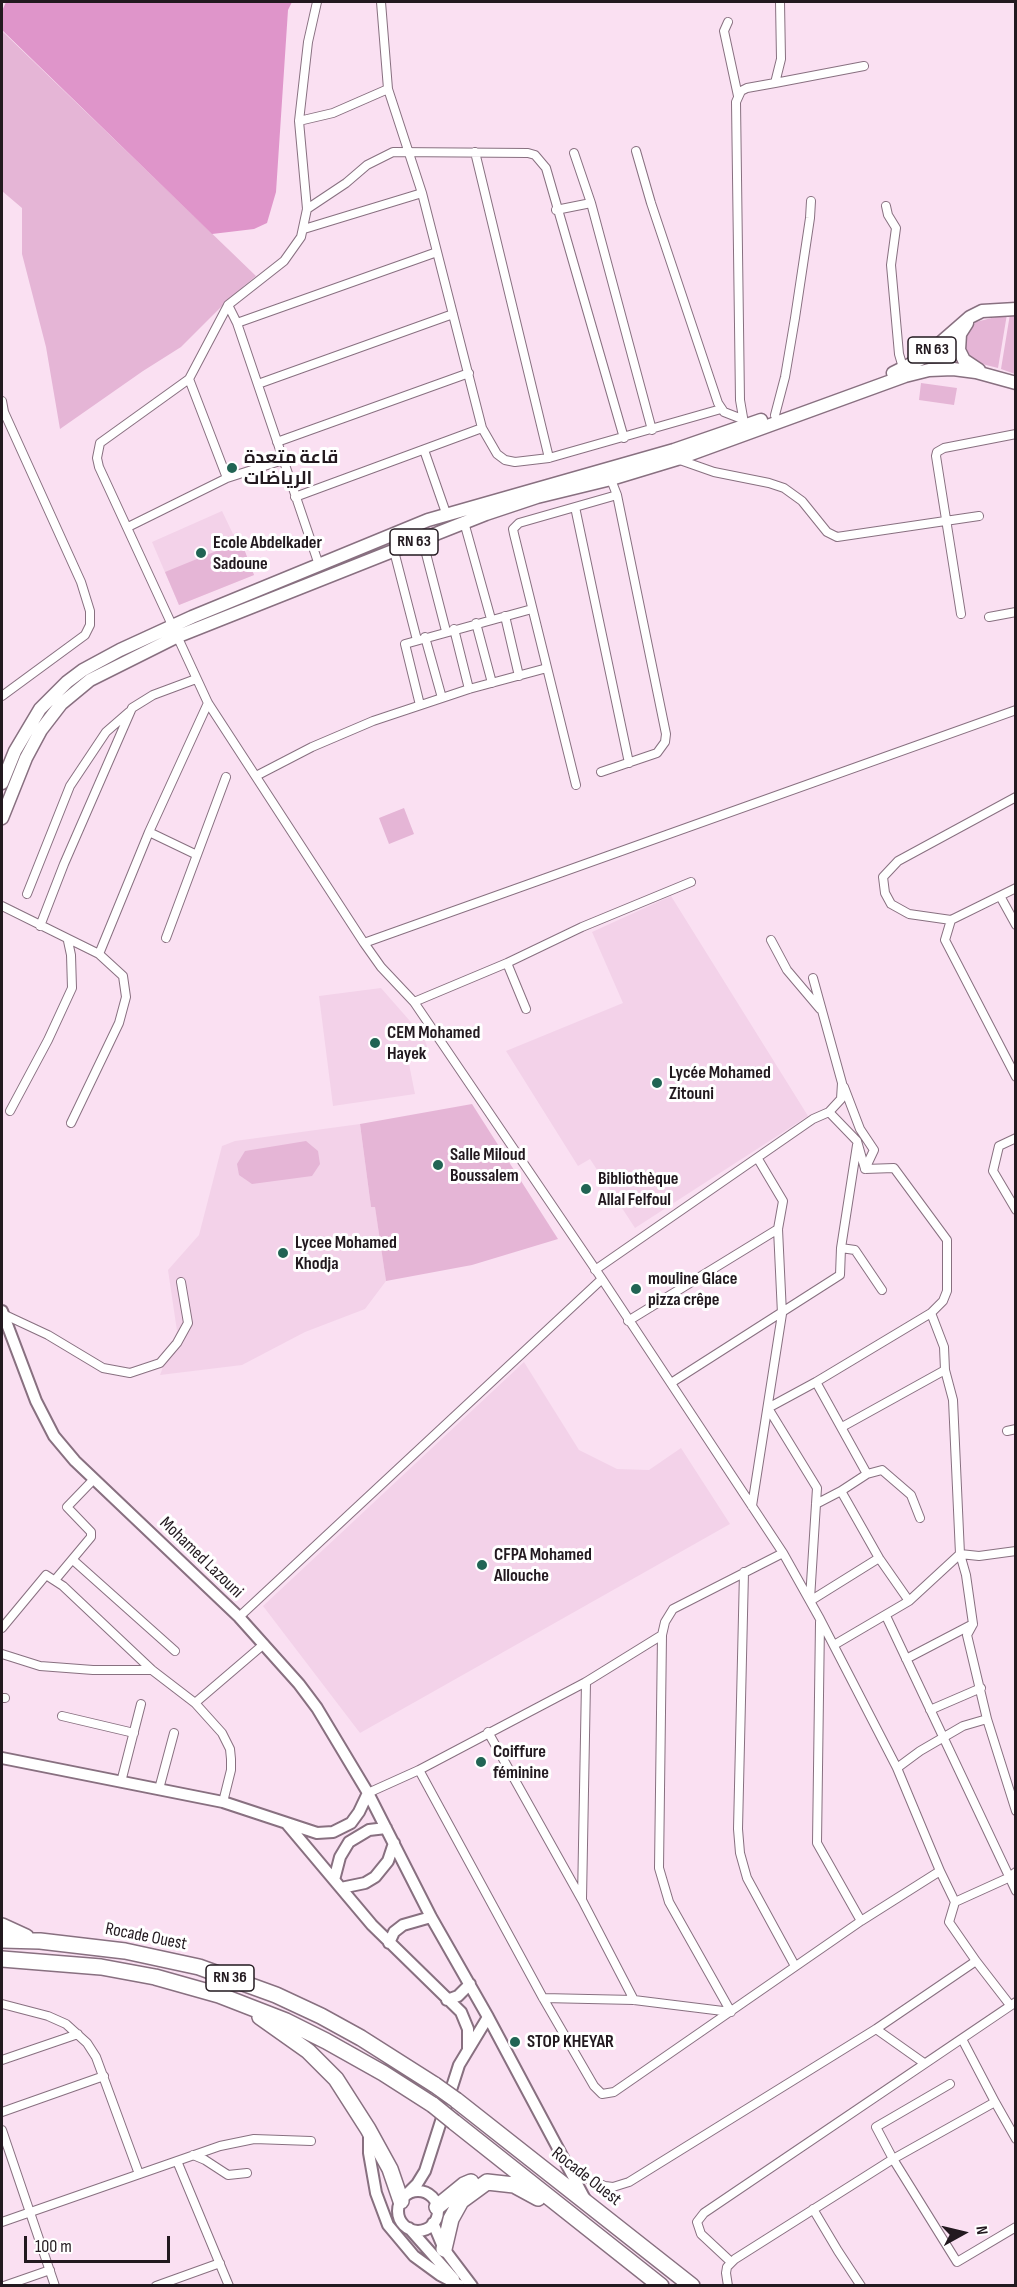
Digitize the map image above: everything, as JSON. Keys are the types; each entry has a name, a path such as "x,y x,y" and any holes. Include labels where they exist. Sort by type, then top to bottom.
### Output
{"highway":[{"path":"2,1926 40,1941"},
{"name":"Rocade Ouest","path":"2,1940 40,1941 149,1955 199,1967 228,1977 276,1995 321,2016 361,2038 456,2100 692,2286"},
{"name":"Rocade Ouest","path":"2,1959 101,1967 129,1972 187,1985 285,2021 343,2050 433,2105 573,2217"},
{"path":"246,2005 268,2024 308,2051 347,2093 369,2129 404,2197"},
{"path":"433,2201 475,2181 514,2185 556,2210 573,2217 661,2286"},
{"path":"444,2249 451,2219 461,2201 487,2182"}],"main road":[{"name":"RN 63","path":"174,632 394,551 464,522 904,372 970,317 982,311 1016,309"},
{"path":"970,317 960,334 959,350 968,363 988,376"},
{"path":"904,372 964,370 1016,383"},
{"name":"RN 63","path":"446,513 677,459 744,426 904,372"},
{"path":"2,783 40,709 67,682 83,670 120,650 174,632 319,565 446,513"},
{"path":"2,818 12,762"},
{"name":"Mohamed Lazouni","path":"2,1313 36,1401 54,1436 94,1479 239,1617 299,1684 317,1708 368,1793 431,1917 470,1984 587,2203"},
{"path":"2,1758 223,1802 317,1833 333,1832 346,1826 355,1818 368,1793"},
{"path":"285,1821 389,1943 458,2008 465,2018 468,2029 468,2049"},
{"path":"346,1826 354,1838"},
{"path":"337,1884 343,1852 354,1838 369,1830 386,1828"},
{"path":"337,1884 365,1883 375,1877 388,1861 394,1843"},
{"path":"389,1943 394,1932 403,1925 431,1917"},
{"path":"447,2000 458,1996 470,1984"},
{"path":"459,2285 399,2216 404,2197 417,2184 428,2164 454,2078 468,2049 488,2017"},
{"path":"369,2129 369,2153 376,2193 388,2225 414,2256 440,2275 459,2285"},
{"path":"428,2164 434,2223 444,2249 472,2286"},
{"path":"404,2197 417,2191 433,2201"},
{"path":"408,2228 425,2229 434,2223"}],"street":[{"path":"317,2 308,42 299,121 307,209 304,229 297,246 284,261 228,305 189,379 105,439 97,449 99,467 208,703 364,943 381,967 414,1002 602,1279 783,1553 834,1645 897,1768 939,1871 955,1902 949,1922 976,1961 1013,2004 700,2216 698,2222 701,2234 731,2262"},
{"path":"381,2 388,88 422,193 482,429 497,454 505,460 526,462 549,458 721,409"},
{"path":"775,83 781,58 780,2"},
{"path":"728,22 724,31 738,96 736,108 740,400 744,426"},
{"path":"738,96 747,88 864,66"},
{"path":"299,121 333,112 388,88"},
{"path":"307,209 383,156 393,152 528,153 535,155 546,168 556,210 624,438"},
{"path":"475,152 549,458"},
{"path":"636,152 658,226 721,409 744,426"},
{"path":"574,153 591,204 652,430"},
{"path":"304,229 422,193"},
{"path":"775,415 785,377 795,318 811,201"},
{"path":"556,210 591,204"},
{"path":"886,206 896,228 891,265 904,372"},
{"path":"237,322 437,252"},
{"path":"228,305 237,322 319,565"},
{"path":"258,384 453,314"},
{"path":"277,442 469,373"},
{"path":"189,379 226,478"},
{"path":"2,401 3,412 81,582 90,611 90,625 86,635 2,696"},
{"path":"295,497 482,429"},
{"path":"961,614 936,461 937,452 945,448 1016,434"},
{"path":"424,450 446,513"},
{"path":"677,459 714,472 784,488 802,501 827,532 833,536 841,537 979,516"},
{"path":"128,527 226,478 283,460"},
{"path":"601,772 657,753 665,742 666,734 617,495 609,474"},
{"path":"576,785 513,529 519,523 617,495"},
{"path":"575,507 629,763"},
{"path":"464,522 491,619"},
{"path":"422,538 469,690"},
{"path":"394,551 442,698"},
{"path":"420,705 405,647 408,642 532,609"},
{"path":"989,617 1016,612"},
{"path":"505,616 519,676"},
{"path":"476,623 492,683"},
{"path":"256,776 312,747 373,721 546,668"},
{"path":"27,894 70,786 106,732 132,708 153,695 196,679"},
{"path":"99,954 149,832 208,703"},
{"path":"40,926 64,864 132,708"},
{"path":"364,943 1016,710"},
{"path":"166,938 226,777"},
{"path":"1016,797 898,861 883,877 885,893 891,904 909,914 951,920 1016,888"},
{"path":"149,832 197,855"},
{"path":"414,1002 507,963 582,927 691,882"},
{"path":"1000,896 1016,925"},
{"path":"2,906 99,954 123,976 126,996 119,1023 71,1123"},
{"path":"951,920 945,939 1016,1077"},
{"path":"10,1110 48,1040 72,988 68,940"},
{"path":"771,940 787,970 822,1012"},
{"path":"507,963 526,1008"},
{"path":"813,978 842,1083 860,1129 874,1150 865,1169"},
{"path":"595,1270 813,1119 829,1112 841,1099 842,1083"},
{"path":"829,1112 857,1141 865,1169"},
{"path":"1016,1138 999,1146 993,1171 1016,1210"},
{"path":"671,1383 840,1275 841,1248 857,1141"},
{"path":"752,1506 782,1311 778,1229 783,1200 758,1159"},
{"path":"768,1408 931,1313 943,1301 947,1291 947,1240 894,1167 865,1169"},
{"path":"628,1321 778,1229"},
{"path":"841,1248 855,1250 882,1290"},
{"path":"239,1617 602,1279"},
{"path":"2,1313 48,1335 103,1368 130,1372 160,1363 177,1343 188,1323 181,1282"},
{"path":"931,1313 944,1347 945,1370 953,1400 960,1554 966,1575 973,1624 967,1635 987,1719 1016,1811"},
{"path":"842,1427 945,1370"},
{"path":"816,1382 867,1474"},
{"path":"768,1408 817,1488 810,1601"},
{"path":"1007,1431 1016,1429"},
{"path":"816,1504 867,1474 882,1470 911,1495 920,1518"},
{"path":"55,1580 92,1535 67,1507 94,1479"},
{"path":"841,1491 879,1558 909,1601"},
{"path":"834,1645 909,1601 960,1554 979,1556 1016,1551"},
{"path":"731,2012 669,1902 659,1868 662,1635 665,1622 673,1609 783,1553"},
{"path":"810,1601 879,1558"},
{"path":"73,1560 176,1651"},
{"path":"744,1572 738,1829 740,1853 747,1878 795,1966"},
{"path":"2,1628 46,1575 63,1586 152,1670 195,1703 222,1733 230,1749 231,1770 223,1802"},
{"path":"886,1616 1016,1891"},
{"path":"820,1619 818,1843 861,1922"},
{"path":"906,1659 973,1624"},
{"path":"368,1793 419,1770 586,1682 662,1635"},
{"path":"195,1703 264,1644"},
{"path":"2,1654 40,1666 141,1672 152,1670"},
{"path":"582,1900 586,1682"},
{"path":"930,1710 981,1688"},
{"path":"121,1782 141,1704"},
{"path":"62,1716 134,1732"},
{"path":"897,1768 963,1726 987,1719"},
{"path":"488,1732 582,1900 634,2000"},
{"path":"159,1789 174,1733"},
{"path":"419,1770 543,1998 594,2086 602,2094 614,2092 795,1966 939,1871"},
{"path":"955,1902 1008,1878 1016,1872"},
{"path":"571,2172 605,2186 613,2187 629,2182 876,2029 976,1961"},
{"path":"543,1998 634,2000 731,2012"},
{"path":"2,2004 48,2016 66,2024 78,2034 96,2057 139,2174"},
{"path":"876,2029 924,2063"},
{"path":"2,2060 78,2034"},
{"path":"962,2039 1016,2139"},
{"path":"2,2112 104,2076"},
{"path":"950,2084 876,2127 893,2159 957,2262 1016,2227"},
{"path":"728,2286 726,2273 731,2262 893,2159 995,2102"},
{"path":"2,2130 55,2286"},
{"path":"2,2222 193,2155 254,2139 311,2141"},
{"path":"193,2155 205,2160 225,2174 247,2173"},
{"path":"177,2161 229,2286"},
{"path":"813,2209 861,2286"},
{"path":"156,2286 220,2264"},
{"path":"4,2286 50,2270"}],"shaded area":[{"path":"6,2 292,2 288,10 276,192 267,223 254,229 212,234 2,30 2,11"},
{"path":"2,31 256,276 232,296 181,347 60,429 46,347 22,254 22,208 2,191"},
{"path":"1007,314 998,368 978,363 966,352 965,335 976,322"},
{"path":"1010,314 1015,314 1015,374 1001,369"},
{"path":"921,383 957,388 954,405 919,400"},
{"name":"Ecole Abdelkader Sadoune","path":"222,511 233,534 237,532 254,575 179,605 152,542"},
{"path":"241,541 254,575 179,605 165,572"},
{"path":"404,808 414,834 389,844 379,818"},
{"name":"Lycée Mohamed Zitouni","path":"671,896 808,1116 635,1228 590,1159 578,1166 506,1051 623,1003 592,932"},
{"name":"CEM Mohamed Hayek","path":"381,988 424,1037 428,1050 407,1054 415,1094 333,1106 319,996"},
{"name":"Salle Miloud Boussalem","path":"472,1104 558,1239 472,1265 386,1281 375,1207 371,1207 360,1124"},
{"name":"Lycee Mohamed Khodja","path":"360,1124 371,1207 375,1206 386,1281 365,1309 305,1332 242,1365 160,1375 177,1331 168,1270 199,1235 222,1146 235,1141"},
{"path":"306,1141 318,1151 320,1164 312,1176 252,1184 239,1175 237,1164 245,1151"},
{"name":"CFPA Mohamed Allouche","path":"524,1362 579,1450 617,1469 649,1470 681,1448 730,1524 360,1733 263,1606"}],"place":[{"name":"قاعة متعدة الرياضات","path":"232,468"},
{"name":"Ecole Abdelkader Sadoune","path":"201,553"},
{"name":"CEM Mohamed Hayek","path":"375,1043"},
{"name":"Lycée Mohamed Zitouni","path":"657,1083"},
{"name":"Salle Miloud Boussalem","path":"438,1165"},
{"name":"Bibliothèque Allal Felfoul","path":"586,1189"},
{"name":"Lycee Mohamed Khodja","path":"283,1253"},
{"name":"mouline Glace pizza crêpe","path":"636,1289"},
{"name":"CFPA Mohamed Allouche","path":"482,1565"},
{"name":"Coiffure féminine","path":"481,1762"},
{"name":"STOP KHEYAR","path":"515,2042"}]}
